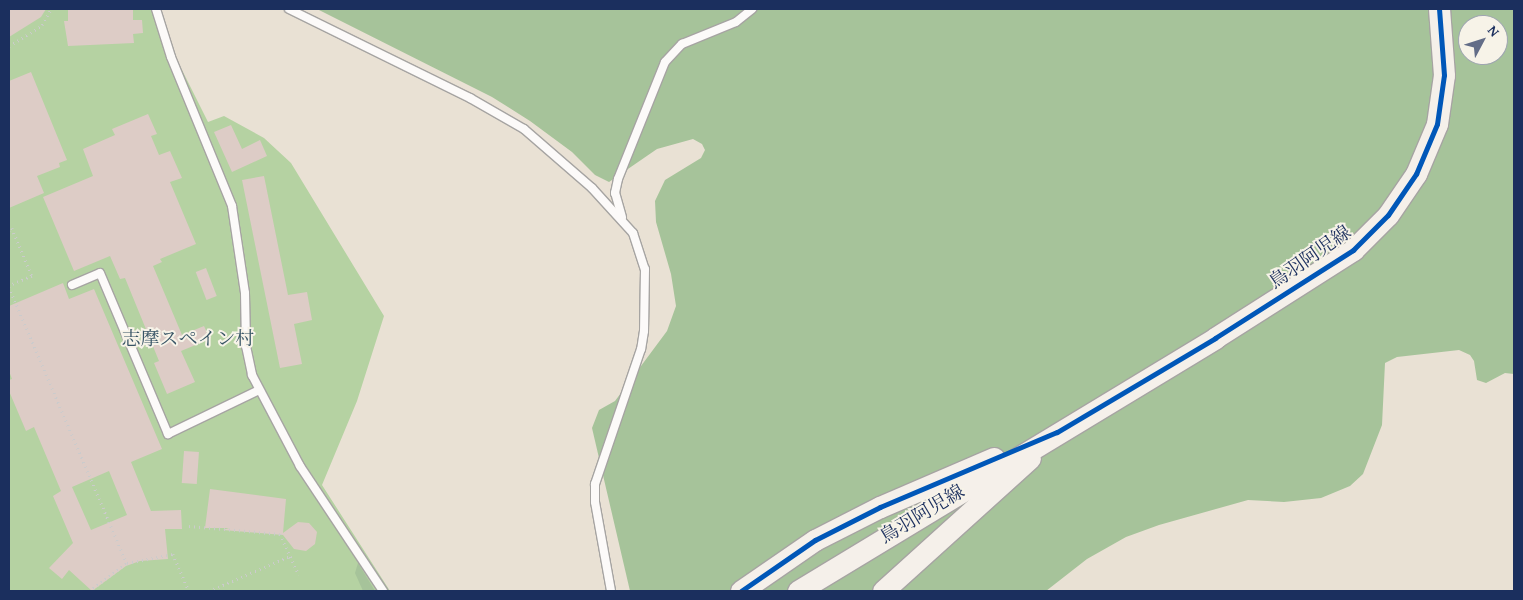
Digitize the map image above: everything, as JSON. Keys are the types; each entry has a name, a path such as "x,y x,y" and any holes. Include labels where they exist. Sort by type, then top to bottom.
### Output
{"main road":[{"name":"鳥羽阿児線","path":"798,591 1137,383 1216,338 1353,250 1388,215 1416,174 1437,124 1444,74 1439,9"},
{"path":"741,591 831,532 964,470 1057,432"},
{"path":"883,591 1057,432"}],"lane":[{"path":"156,9 171,57 232,206 245,293 246,346 252,375 300,466 383,591"},
{"path":"289,9 470,98 524,129 558,157 622,218 639,245 646,300 641,349 595,484 595,502 611,591"},
{"path":"622,218 615,192 618,179 665,62 682,44 736,22 752,9"},
{"path":"72,285 100,273 168,434 259,390"}],"path":[{"path":"9,46 42,25 51,9"},
{"path":"9,230 12,228 32,276 9,286 126,563"},
{"path":"189,526 280,534 299,575"},
{"path":"89,591 126,563 173,554 189,591"},
{"path":"209,591 291,556"}],"green space":[{"name":"志摩スペイン村","path":"9,9 161,9 175,56 208,122 224,116 264,138 291,163 384,316 357,401 322,485 390,591 9,591"},
{"path":"317,9 1514,9 1514,374 1505,373 1486,383 1477,380 1474,361 1470,355 1459,350 1397,357 1385,363 1382,425 1363,474 1350,486 1321,498 1284,502 1248,500 1159,525 1126,537 1087,559 1046,591 630,591 592,428 599,410 615,401 667,331 676,306 671,274 656,222 655,201 665,180 701,158 705,150 702,144 693,139 657,149 609,182 595,175 572,152 530,121 492,97"},
{"path":"358,563 375,591 363,591 355,573"}],"building":[{"path":"9,9 46,9 41,17 9,37"},
{"path":"68,9 133,9 133,20 142,20 143,33 133,34 134,43 68,46 64,21 68,21"},
{"path":"31,72 67,160 59,163 60,167 37,176 44,193 9,208 9,81"},
{"path":"148,114 157,134 151,136 159,155 170,151 182,178 170,182 196,244 160,259 162,262 153,266 182,335 204,326 210,339 181,351 195,382 167,394 154,363 159,361 125,278 120,279 110,256 74,271 43,197 93,176 83,149 115,135 112,129"},
{"path":"231,125 242,149 260,140 267,156 232,172 214,132"},
{"path":"264,176 288,295 307,292 312,320 294,324 302,364 280,368 242,180"},
{"path":"206,268 217,296 206,300 196,272"},
{"path":"63,283 69,299 94,289 162,449 131,462 151,511 181,510 182,529 165,529 168,559 140,561 126,566 92,591 69,570 62,579 49,568 73,543 53,496 61,491 34,427 26,431 9,391 9,380 12,379 9,371 9,306","holes":["109,471 127,515 91,530 72,487"]},
{"path":"184,451 199,452 197,484 182,483"},
{"path":"210,489 286,499 283,533 298,522 309,523 317,532 315,544 306,551 294,549 283,535 223,530 229,528 205,528"}],"cycle path":[{"path":"741,591 815,540 880,507 1057,432 1215,338 1353,250 1388,215 1416,174 1437,124 1444,75 1439,9"}]}
